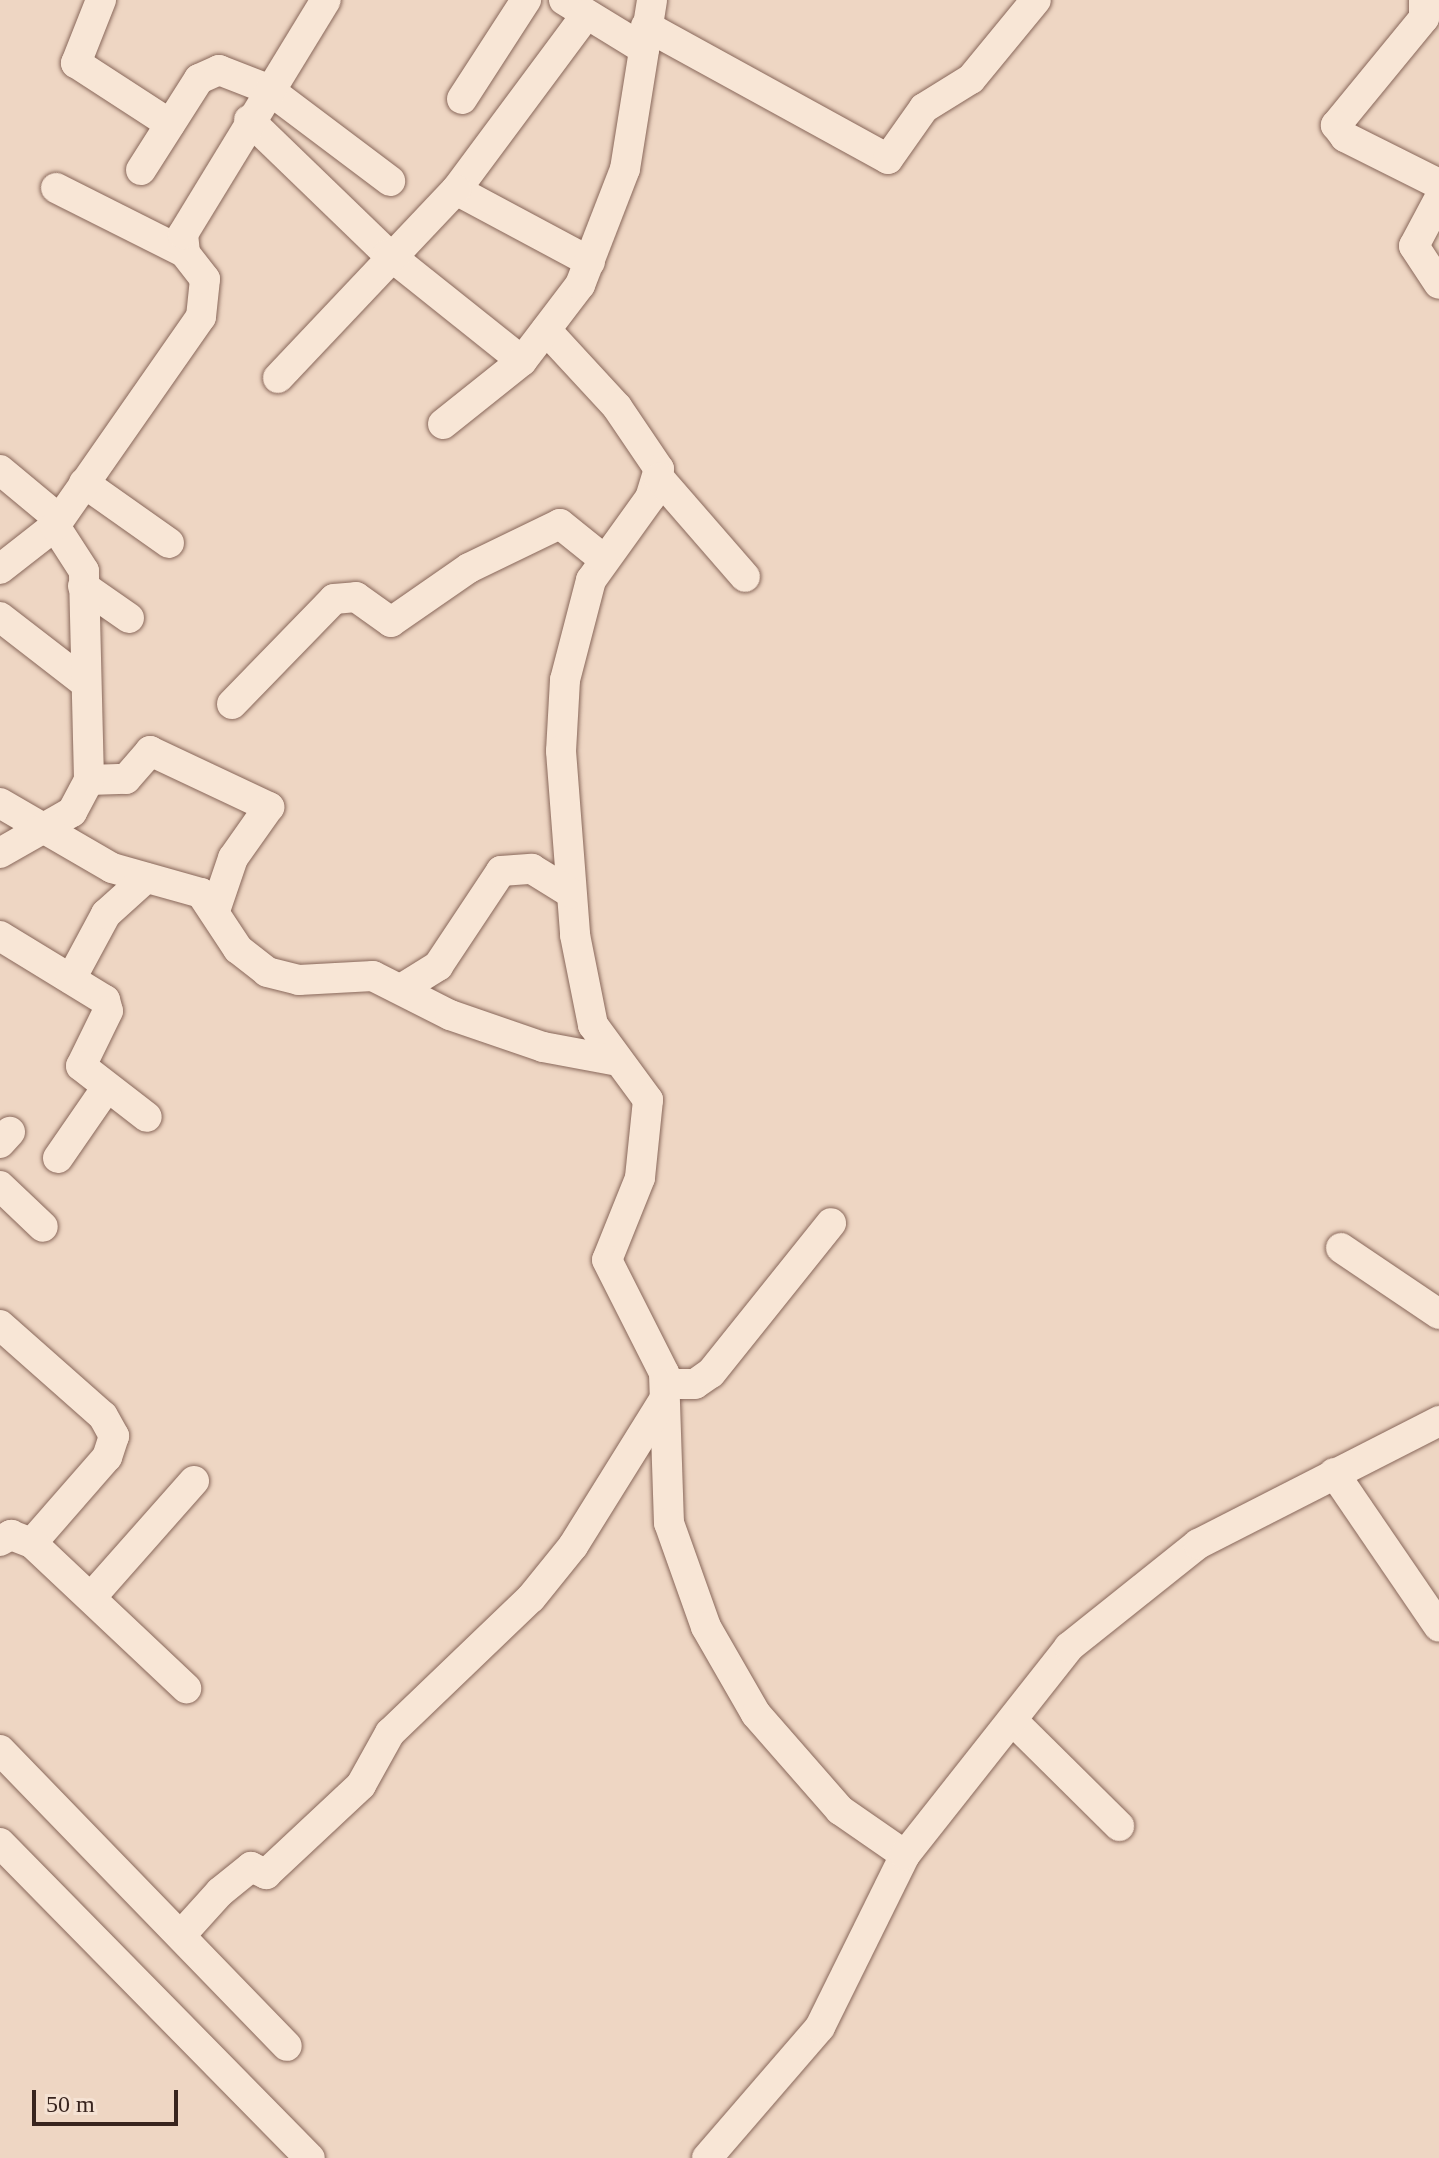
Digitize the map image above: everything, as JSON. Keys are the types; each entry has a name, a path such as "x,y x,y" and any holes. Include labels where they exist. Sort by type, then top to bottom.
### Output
{"street":[{"path":"101,0 76,63 170,124"},
{"path":"462,99 526,0"},
{"path":"278,378 388,254 456,190 575,8 647,25 888,159 918,113 971,79 1036,0"},
{"path":"1426,1 1424,18 1336,125 1345,137 1439,184"},
{"path":"185,253 186,227 268,89 314,4"},
{"path":"443,424 522,361 590,262 625,169 647,25"},
{"path":"141,170 208,71 268,89 390,181"},
{"path":"249,120 388,254 522,361"},
{"path":"0,569 57,522 206,307 205,279 185,253 56,188"},
{"path":"456,190 590,262"},
{"path":"1439,199 1414,246 1439,284"},
{"path":"546,330 625,417 659,478 745,577"},
{"path":"0,470 57,522 82,563 89,780 72,812 0,853"},
{"path":"659,478 596,569 575,635 561,726 571,893 593,1025 613,1060 645,1092 649,1110 640,1178 607,1260 666,1392 669,1523 706,1627 756,1714 807,1776 873,1838 905,1855"},
{"path":"84,483 169,543"},
{"path":"232,704 334,599 356,597 391,622 469,568 560,524 596,569"},
{"path":"83,586 129,618"},
{"path":"0,617 85,700"},
{"path":"89,780 126,779 150,751 265,802 267,813 229,866 215,911"},
{"path":"0,803 48,827 99,862 146,878 193,888 215,911 238,949 267,972 299,980 361,974 543,1047 613,1060"},
{"path":"401,989 438,966 501,871 532,869 571,893"},
{"path":"71,979 106,914 146,878"},
{"path":"0,936 109,1005 79,1062 147,1117"},
{"path":"58,1158 107,1087"},
{"path":"0,1186 43,1227"},
{"path":"182,1934 220,1892 251,1867 266,1874 361,1785 390,1733 531,1598 573,1546 666,1392 695,1384 711,1373 831,1223"},
{"path":"1341,1248 1439,1314"},
{"path":"4,1337 103,1416 114,1436 107,1457 32,1543"},
{"path":"707,2158 820,2027 905,1855 1014,1722 1042,1674 1069,1647 1167,1568 1226,1527 1439,1421"},
{"path":"1334,1473 1439,1627"},
{"path":"94,1594 194,1481"},
{"path":"0,1541 11,1535 32,1543 94,1594 186,1688"},
{"path":"1014,1722 1119,1826"},
{"path":"0,1750 182,1934 287,2046"},
{"path":"0,1843 310,2158"}]}
